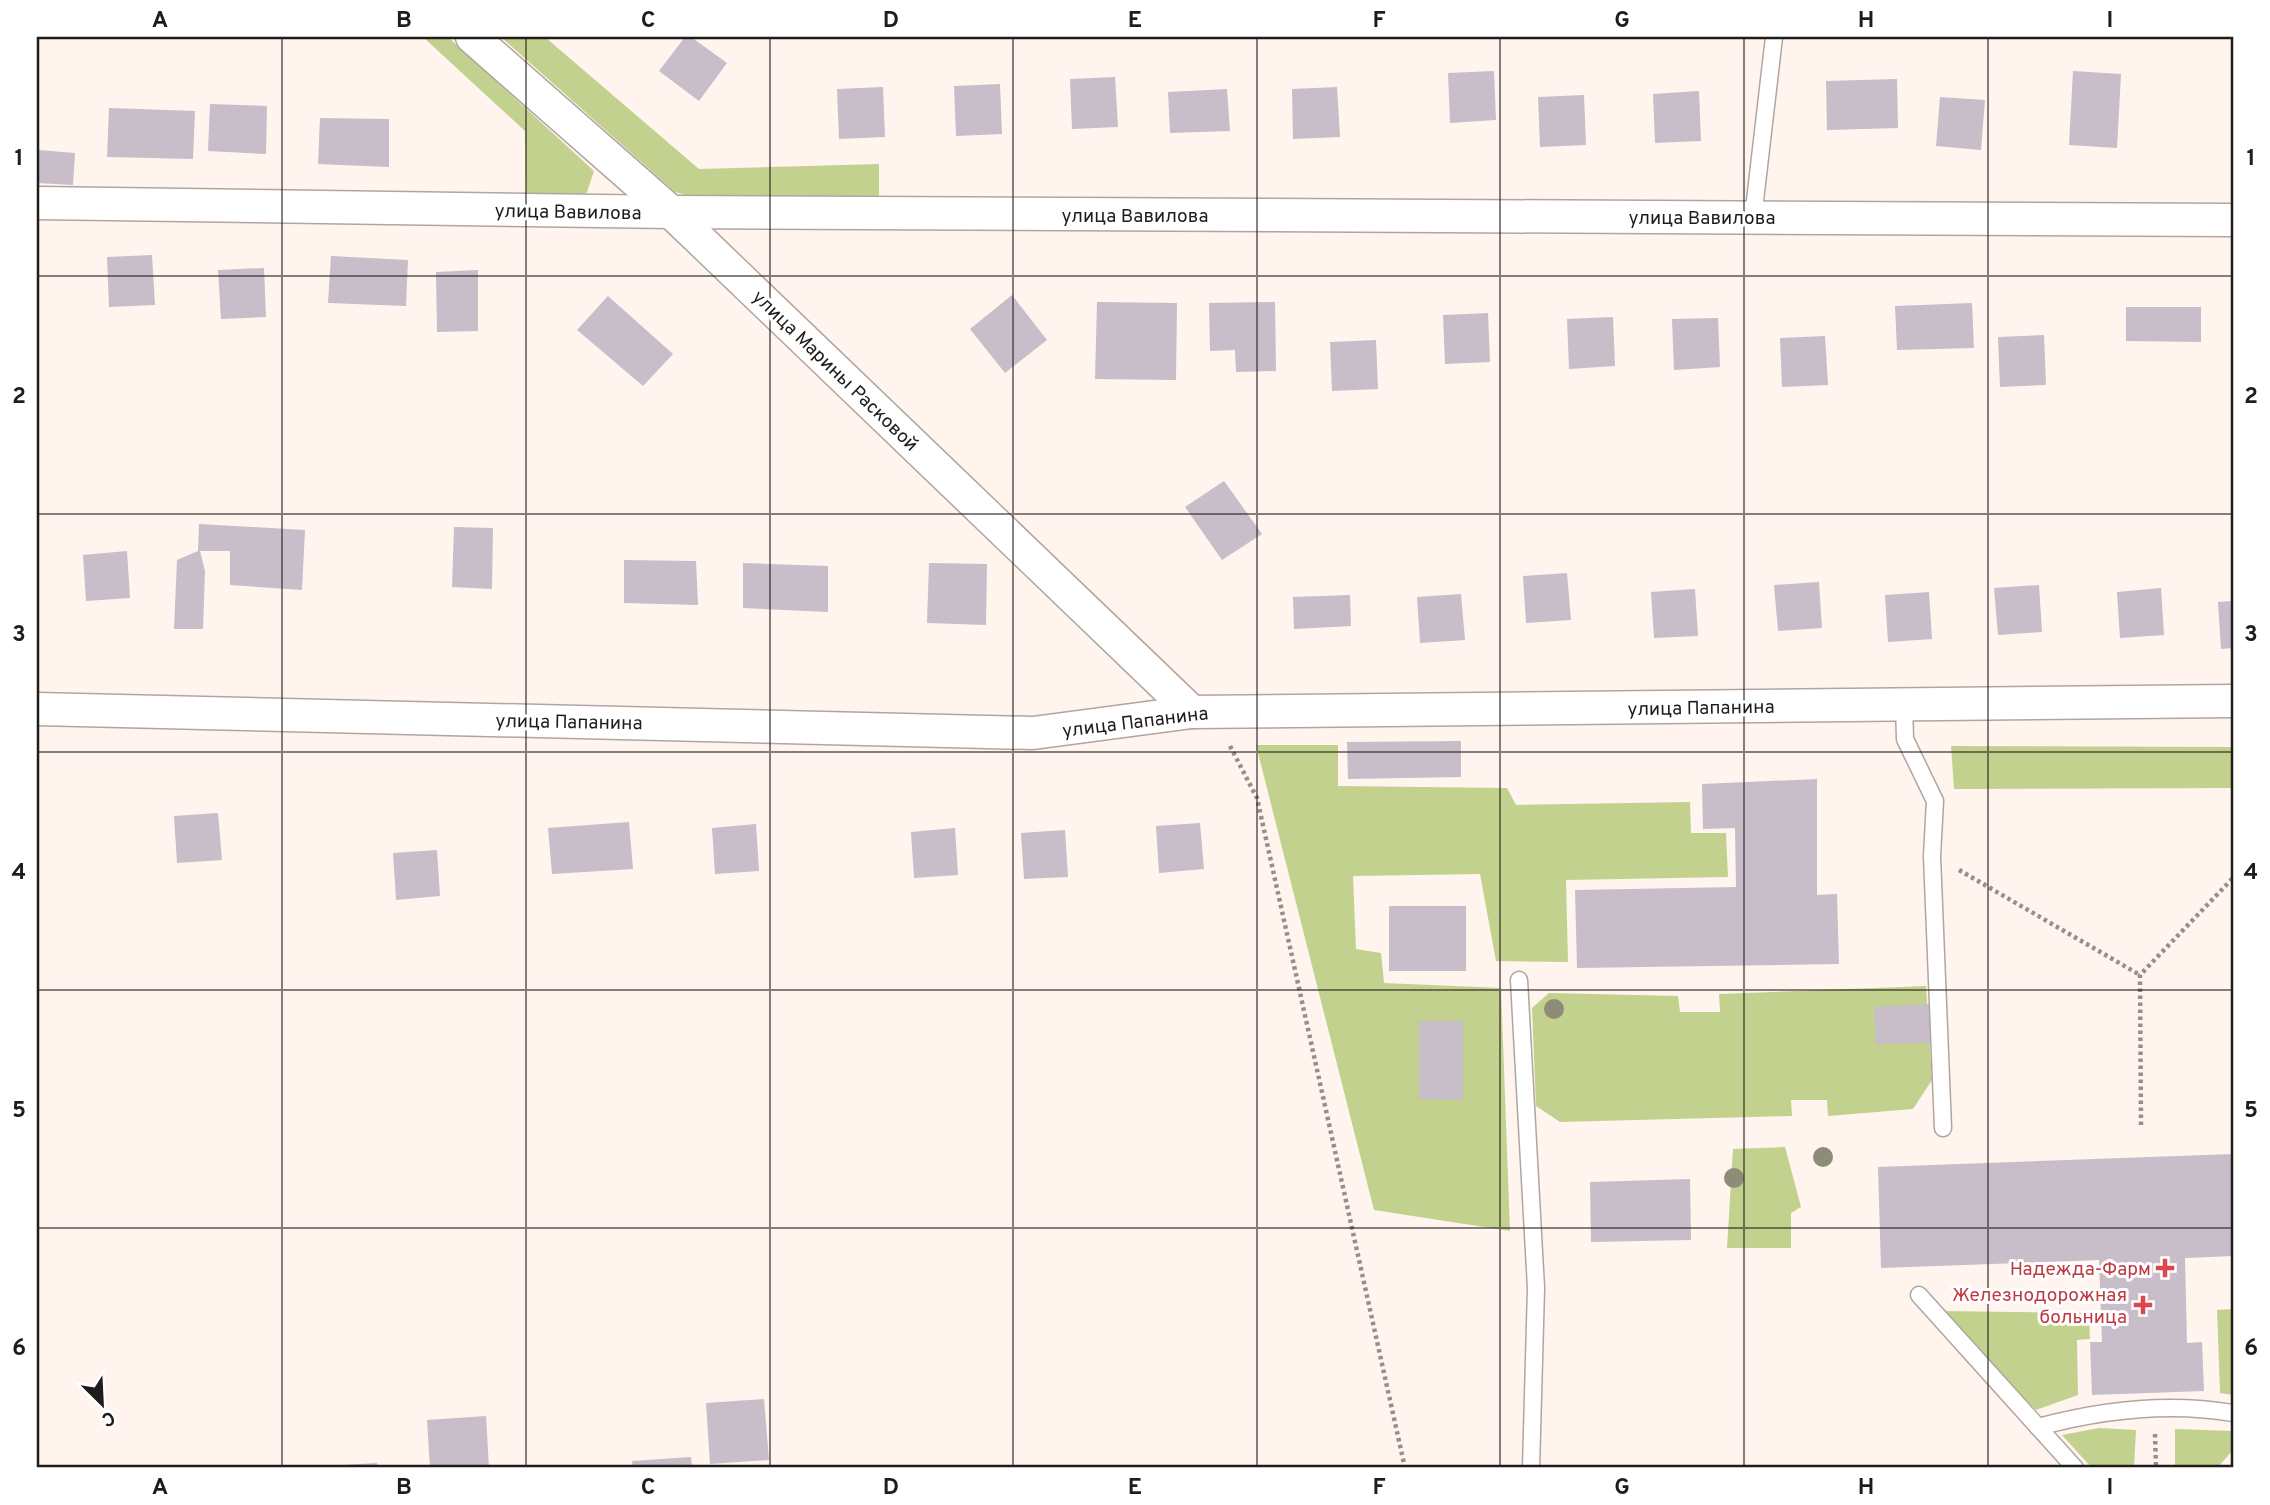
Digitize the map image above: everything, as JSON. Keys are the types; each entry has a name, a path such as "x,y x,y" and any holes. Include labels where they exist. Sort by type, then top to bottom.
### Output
{"street":[{"name":"улица Марины Расковой","path":"472,37 671,212 1202,712"},
{"name":"улица Вавилова","path":"37,203 671,212 2233,220"},
{"name":"улица Папанина","path":"37,709 1033,733 1202,712 2233,701"}],"lane":[{"path":"1753,218 1774,37"},
{"path":"1904,705 1906,739 1935,801 1933,856 1943,1128"},
{"path":"1519,979 1536,1288 1531,1468"},
{"path":"1919,1295 2075,1468"},
{"path":"2038,1427 2094,1412 2210,1409 2233,1413"}],"path":[{"path":"1202,712 1257,798 1405,1468"},
{"path":"1933,856 2140,975"},
{"path":"2141,1125 2140,975 2233,878"}],"green space":[{"path":"423,37 448,37 594,171 587,192 580,198 526,199 525,131"},
{"path":"501,37 545,37 699,169 879,164 879,199 696,198 675,192"},
{"path":"1256,745 1338,745 1338,786 1507,788 1516,805 1690,802 1691,833 1726,833 1728,877 1566,880 1568,962 1496,961 1480,874 1353,876 1356,949 1381,953 1384,983 1501,988 1510,1231 1374,1210"},
{"path":"1951,746 2233,747 2233,788 1954,789"},
{"path":"1926,986 1932,1080 1913,1109 1828,1116 1827,1100 1791,1100 1792,1116 1560,1122 1536,1106 1532,1008 1549,993 1678,996 1680,1012 1720,1012 1719,994"},
{"path":"1785,1147 1801,1207 1791,1213 1791,1248 1727,1248 1733,1149"},
{"path":"2233,1309 2233,1395 2220,1393 2217,1310"},
{"path":"1941,1311 2089,1313 2090,1339 2077,1340 2078,1395 2036,1410"},
{"path":"2099,1428 2136,1430 2134,1468 2092,1468 2062,1435"},
{"path":"2175,1429 2233,1431 2233,1450 2217,1468 2175,1468"}],"building":[{"path":"685,37 691,37 727,63 699,101 659,71"},
{"path":"1494,71 1496,120 1450,123 1448,73"},
{"path":"2073,71 2121,74 2117,148 2069,145"},
{"path":"1115,77 1118,127 1072,129 1070,79"},
{"path":"1897,79 1898,128 1827,130 1826,81"},
{"path":"1000,84 1002,134 956,136 954,86"},
{"path":"883,87 885,137 839,139 837,89"},
{"path":"1337,87 1340,137 1293,139 1292,89"},
{"path":"1227,89 1230,131 1170,133 1168,92"},
{"path":"1699,91 1701,141 1655,143 1653,94"},
{"path":"1584,95 1586,145 1540,147 1538,97"},
{"path":"1940,97 1985,100 1981,150 1936,146"},
{"path":"210,104 267,106 266,154 208,151"},
{"path":"109,108 195,111 193,159 107,157"},
{"path":"320,118 389,119 389,167 318,164"},
{"path":"38,150 75,153 73,185 37,183"},
{"path":"152,255 155,305 109,307 107,257"},
{"path":"331,256 408,260 406,306 328,303"},
{"path":"264,268 266,317 221,319 218,270"},
{"path":"478,270 478,331 437,332 436,272"},
{"path":"1012,295 1047,340 1005,373 970,329"},
{"path":"608,296 673,354 643,386 577,330"},
{"path":"1097,302 1177,303 1176,380 1095,379"},
{"path":"1275,302 1276,371 1236,372 1235,350 1210,351 1209,303"},
{"path":"1972,303 1974,348 1897,350 1895,306"},
{"path":"2126,307 2201,307 2201,342 2126,341"},
{"path":"1488,313 1490,362 1445,364 1443,315"},
{"path":"1613,317 1615,366 1569,369 1567,319"},
{"path":"1718,318 1720,367 1674,370 1672,319"},
{"path":"2044,335 2046,385 2000,387 1998,337"},
{"path":"1825,336 1828,385 1782,387 1780,338"},
{"path":"1376,340 1378,389 1332,391 1330,342"},
{"path":"1224,481 1262,534 1222,560 1185,507"},
{"path":"199,524 305,530 302,590 230,585 230,551 200,551 205,571 203,629 174,629 177,560 198,551"},
{"path":"454,527 493,528 492,589 452,587"},
{"path":"127,551 130,598 86,601 83,555"},
{"path":"624,560 696,561 698,605 624,603"},
{"path":"743,563 828,566 828,612 743,608"},
{"path":"929,563 987,564 986,625 927,623"},
{"path":"1567,573 1571,620 1526,623 1523,576"},
{"path":"1819,582 1822,628 1778,631 1774,585"},
{"path":"2039,585 2042,632 1998,635 1994,588"},
{"path":"2161,588 2164,635 2120,638 2117,592"},
{"path":"1695,589 1698,636 1654,638 1651,592"},
{"path":"1929,592 1932,639 1888,642 1885,595"},
{"path":"1461,594 1465,640 1420,643 1417,597"},
{"path":"1350,595 1351,626 1294,629 1293,597"},
{"path":"2233,601 2233,648 2221,649 2218,602"},
{"path":"1461,741 1461,777 1348,779 1347,742"},
{"path":"1817,779 1817,895 1837,894 1839,964 1577,968 1575,890 1736,887 1735,828 1703,829 1702,784"},
{"path":"218,813 222,860 177,863 174,816"},
{"path":"629,822 633,869 552,874 548,828"},
{"path":"1200,823 1204,869 1159,873 1156,826"},
{"path":"756,824 759,871 715,874 712,828"},
{"path":"955,828 958,875 914,878 911,832"},
{"path":"1065,830 1068,877 1024,879 1021,833"},
{"path":"437,850 440,896 396,900 393,853"},
{"path":"1389,906 1466,906 1466,971 1389,971"},
{"path":"1930,1004 1931,1043 1876,1044 1874,1007"},
{"path":"1419,1021 1463,1021 1463,1100 1419,1099"},
{"name":"Железнодорожная больница","path":"2233,1154 2233,1256 2185,1258 2187,1343 2202,1342 2204,1391 2092,1395 2090,1342 2102,1342 2099,1260 1881,1268 1878,1167"},
{"path":"1690,1179 1691,1240 1591,1242 1590,1182"},
{"path":"764,1399 769,1460 710,1464 706,1403"},
{"path":"486,1416 489,1468 430,1468 427,1420"},
{"path":"691,1457 692,1468 633,1468 632,1461"},
{"path":"377,1463 378,1468 323,1468 323,1466"}],"place":[{"name":"Надежда-Фарм","path":"2165,1268"},
{"name":"Железнодорожная больница","path":"2143,1305"}]}
